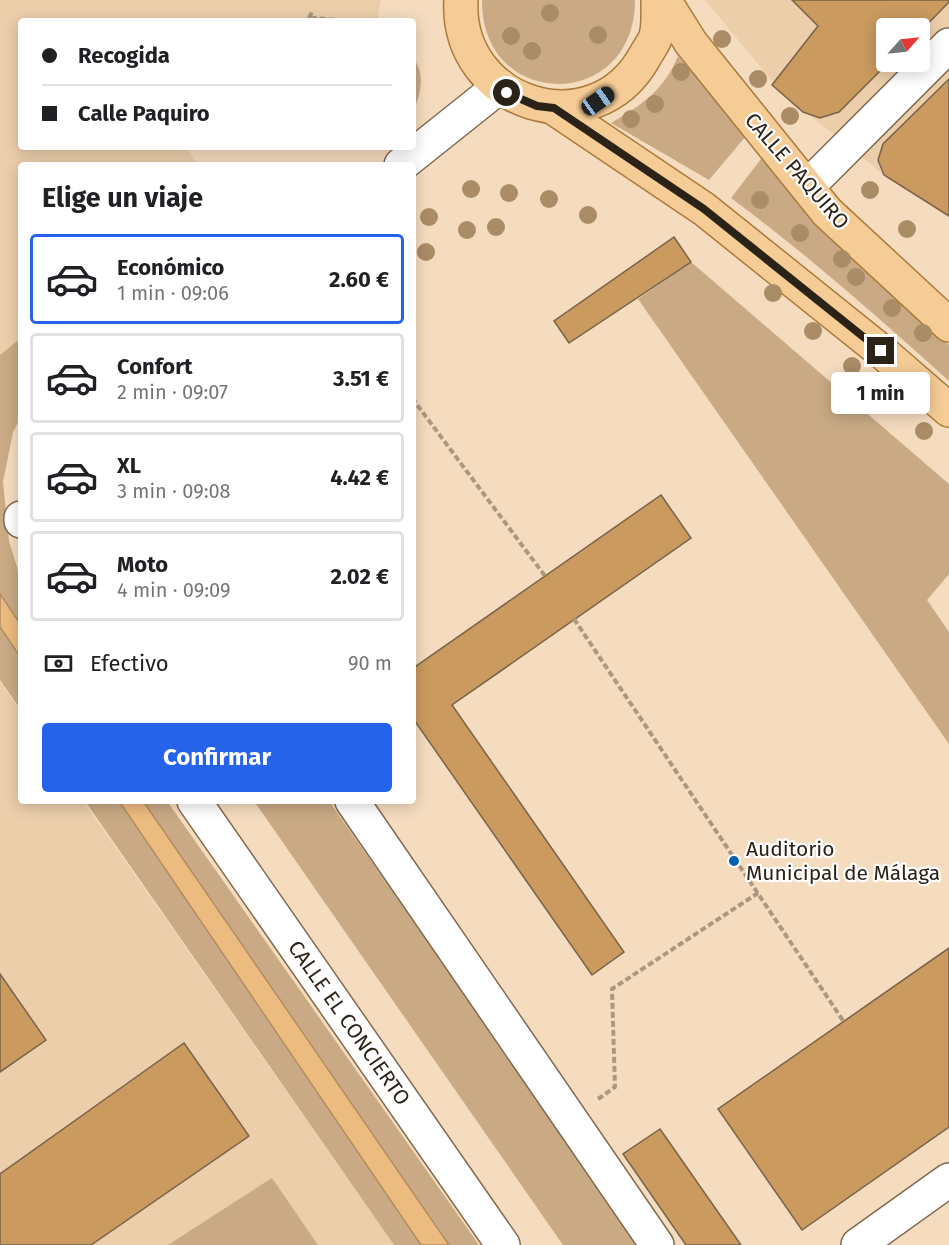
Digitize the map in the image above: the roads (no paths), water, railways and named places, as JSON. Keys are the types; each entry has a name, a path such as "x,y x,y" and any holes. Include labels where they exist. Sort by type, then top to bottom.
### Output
{"main road":[{"path":"461,1 465,40 482,70 507,93 537,106 554,108 598,101 635,75 656,36 658,0"},
{"name":"CALLE PAQUIRO","path":"664,0 692,43 827,212 949,324"},
{"path":"554,108 704,209 881,351 949,410"}],"street":[{"path":"808,186 949,45"},
{"path":"413,157 500,86"},
{"name":"CALLE EL CONCIERTO","path":"196,804 503,1245"},
{"path":"354,804 657,1245"},
{"path":"858,1245 949,1180"}],"place":[{"name":"Auditorio Municipal de Málaga","path":"734,861"}]}
